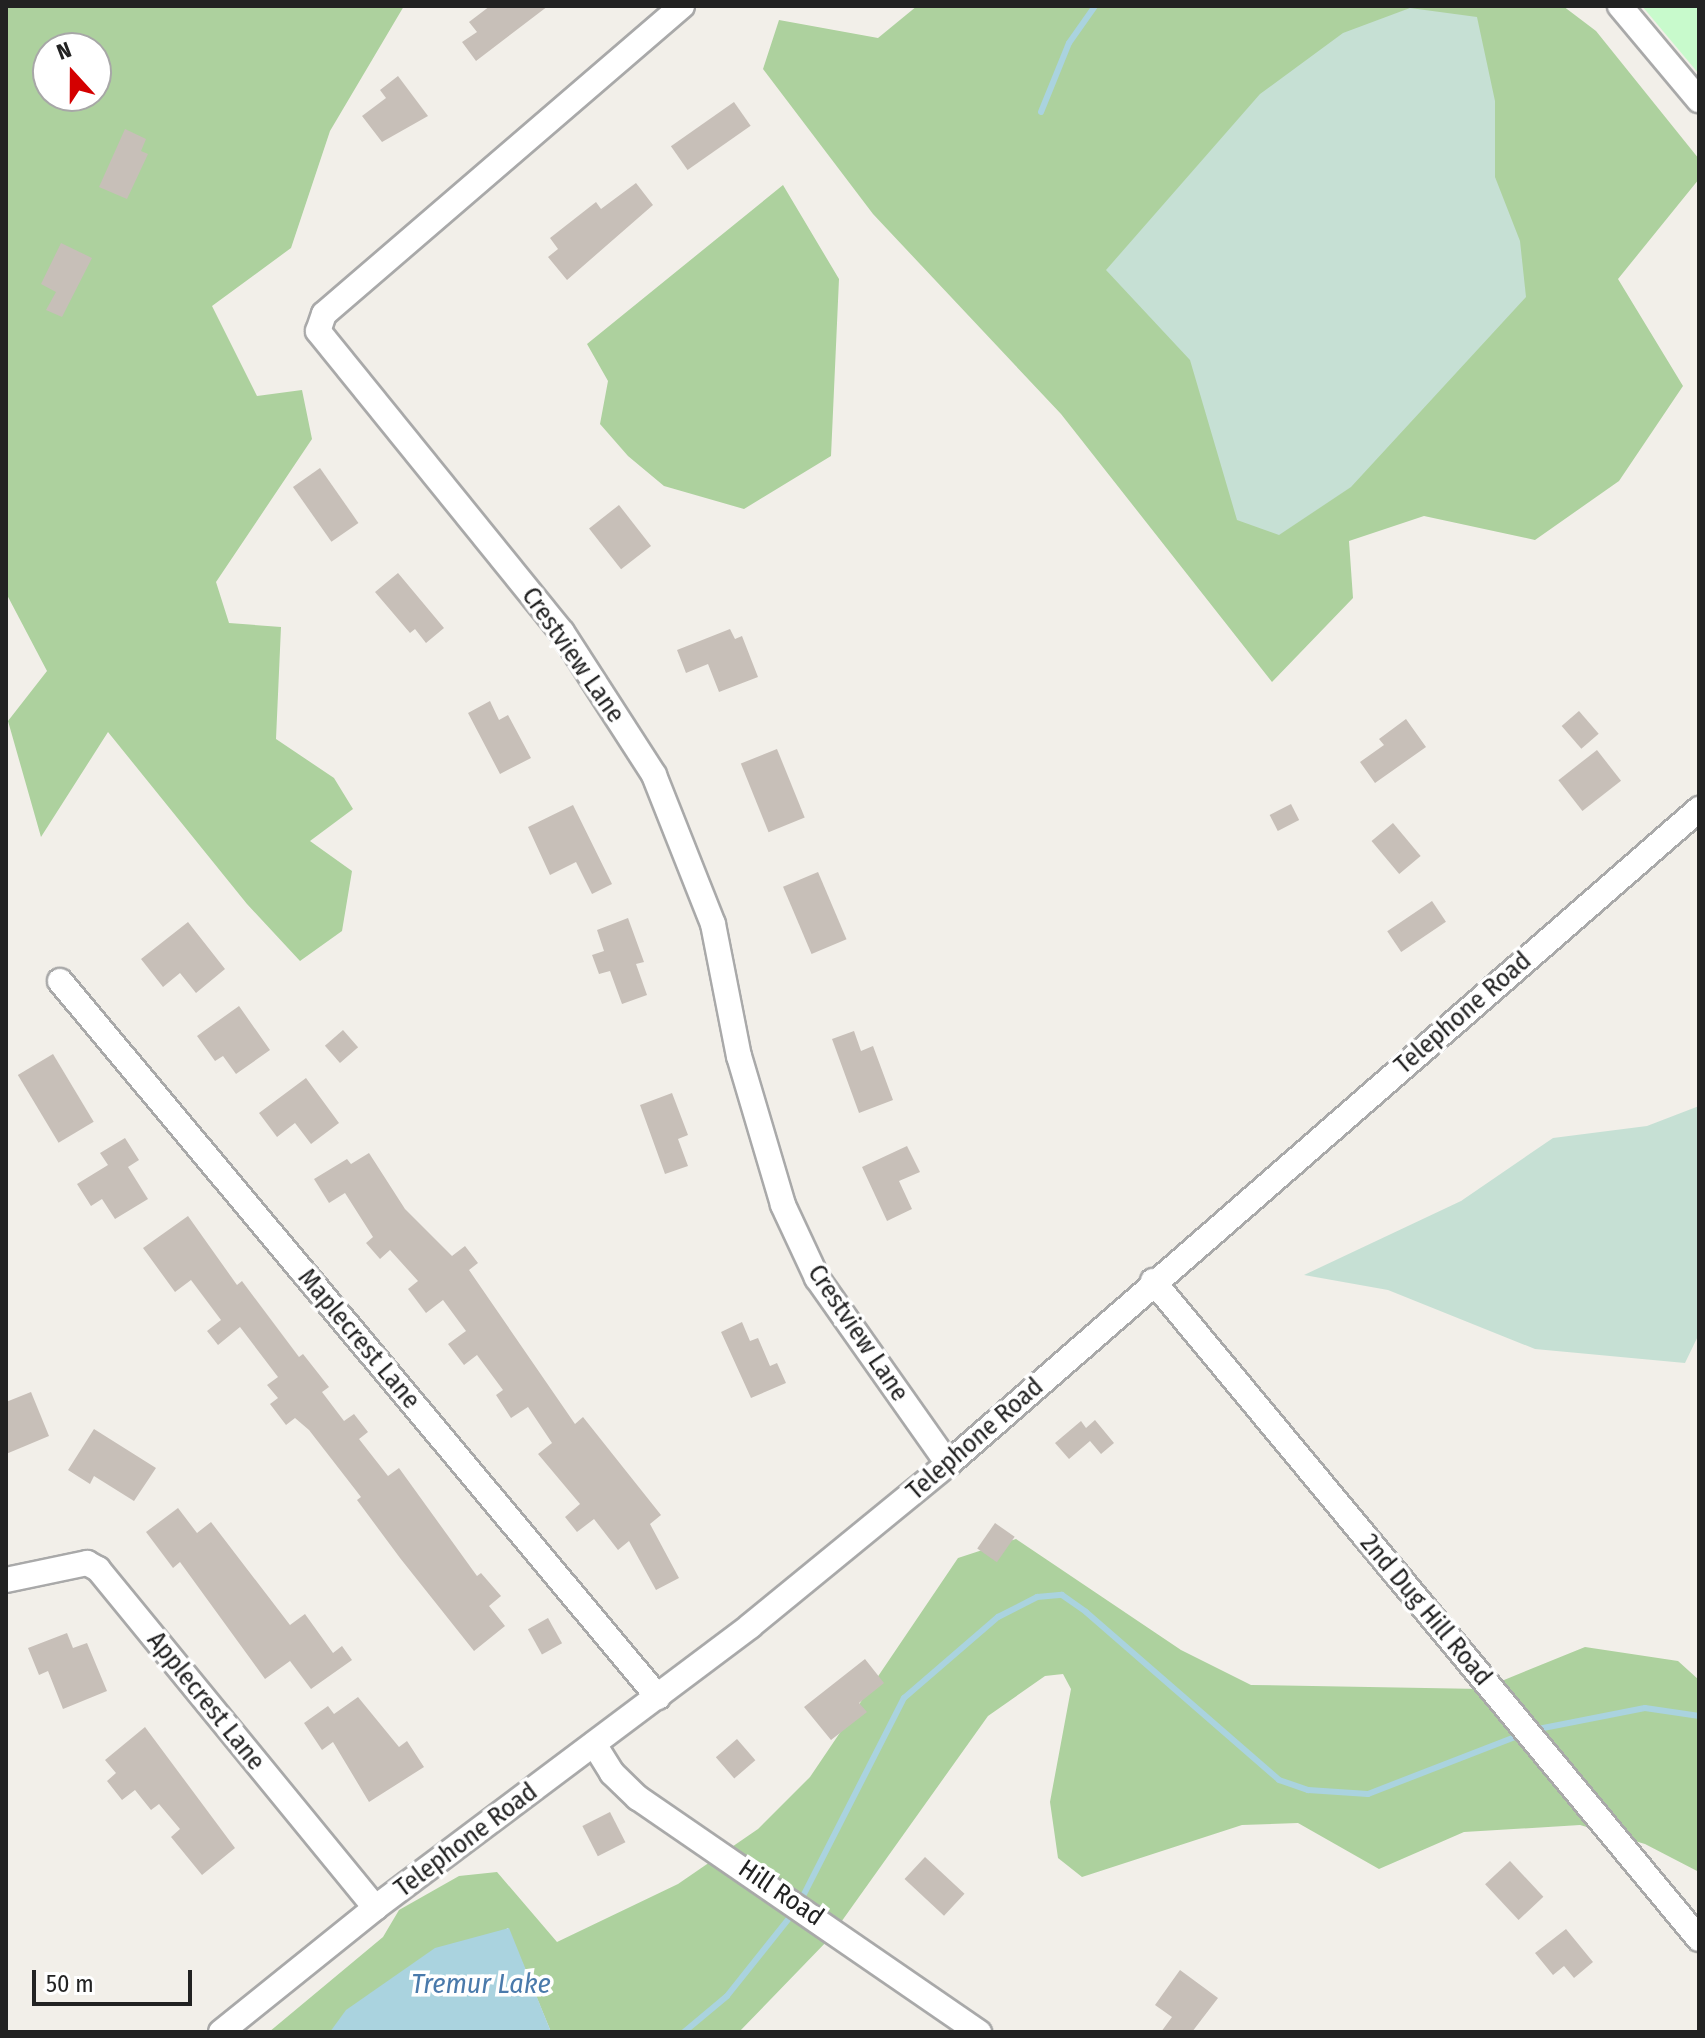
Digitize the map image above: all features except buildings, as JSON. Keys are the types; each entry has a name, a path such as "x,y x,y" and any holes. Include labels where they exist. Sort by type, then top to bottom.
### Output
{"street":[{"name":"Crestview Lane","path":"682,6 324,314 318,331 562,632 654,775 713,924 739,1056 783,1205 817,1278 948,1464"},
{"path":"1620,6 1699,100"},
{"name":"Telephone Road","path":"221,2032 375,1908 658,1697 948,1464 1153,1281 1699,809"},
{"name":"Maplecrest Lane","path":"60,981 658,1697"},
{"name":"2nd Dug Hill Road","path":"1153,1281 1699,1939"},
{"name":"Applecrest Lane","path":"6,1580 87,1563 98,1569 375,1908"},
{"name":"Hill Road","path":"594,1744 612,1773 638,1798 771,1884 979,2032"}],"green space":[{"path":"6,6 404,6 330,131 291,248 212,306 257,396 302,390 312,439 216,582 229,623 281,627 276,739 334,778 353,809 310,841 352,871 342,931 300,961 247,904 108,732 41,837 8,721 47,671 6,593"},
{"path":"917,6 1563,6 1596,31 1699,159 1699,179 1618,279 1683,386 1619,481 1535,540 1424,516 1349,541 1353,598 1272,682 1061,414 873,214 763,69 779,20 878,38"},
{"path":"1642,6 1699,6 1699,74"},
{"path":"1410,8 1477,17 1495,101 1495,177 1520,241 1526,297 1351,487 1279,535 1237,520 1190,360 1106,270 1260,94 1343,33"},
{"path":"783,185 839,279 831,456 744,509 664,486 628,456 600,424 608,381 587,344"},
{"path":"1699,1106 1699,1334 1685,1363 1535,1349 1388,1290 1304,1275 1461,1201 1553,1138 1647,1126"},
{"path":"1016,1539 1181,1650 1251,1685 1482,1689 1585,1647 1678,1661 1699,1680 1699,1872 1645,1844 1580,1825 1464,1832 1379,1869 1298,1823 1242,1825 1082,1877 1058,1858 1050,1802 1071,1689 1063,1674 1045,1676 988,1716 829,1939 739,2032 551,2032 508,1928 330,2032 269,2032 383,1937 399,1910 459,1876 497,1872 557,1942 678,1884 758,1829 810,1777 958,1558"}],"water":[{"name":"Tremur Lake","path":"509,1928 551,2032 330,2032 346,2010 435,1948"}],"waterway":[{"path":"1041,112 1069,43 1095,6"},
{"path":"800,1902 904,1698 998,1617 1037,1597 1062,1595 1086,1612 1279,1780 1308,1790 1368,1794 1523,1734"},
{"path":"1533,1730 1645,1708 1699,1716"},
{"path":"684,2032 727,1996 794,1912"}]}
